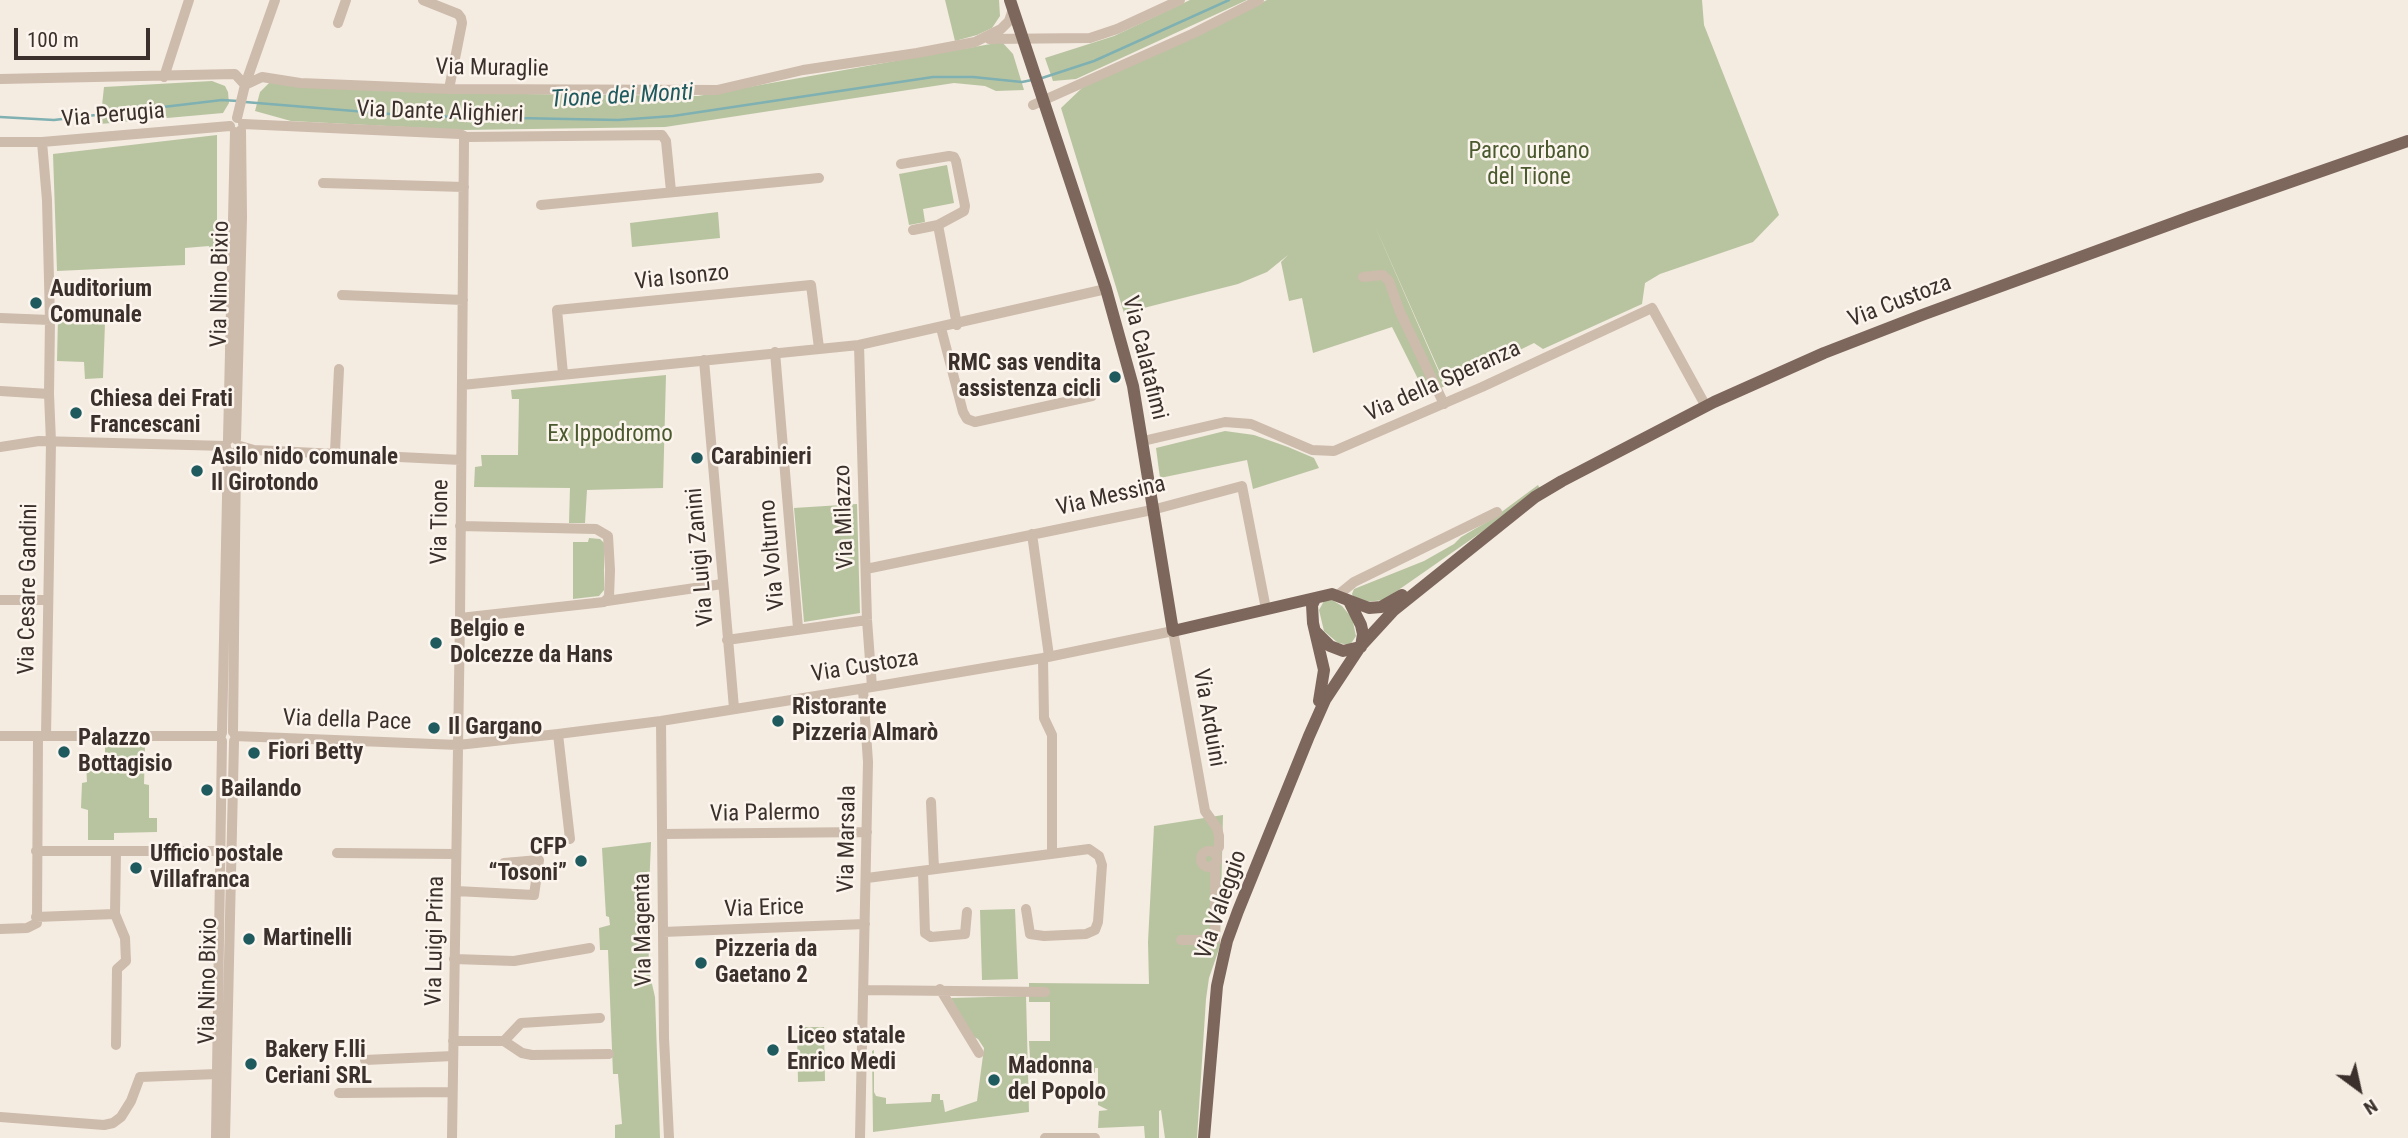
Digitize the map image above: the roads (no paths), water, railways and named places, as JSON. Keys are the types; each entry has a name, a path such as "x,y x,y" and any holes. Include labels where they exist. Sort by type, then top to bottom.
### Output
{"main road":[{"name":"Via Calatafimi","path":"1012,4 1032,66 1039,103 1106,289 1133,386 1173,632"},
{"name":"Via Custoza","path":"1309,736 1334,684 1360,647 1394,610 1528,502 1562,481 1714,402 1824,353 1935,310 2408,141"},
{"name":"Via Custoza","path":"1173,632 1332,594 1350,603 1369,608 1381,607 1435,572 1440,572"},
{"path":"1309,736 1323,688 1324,670 1314,627 1312,606 1315,599"},
{"path":"1270,609 1293,609 1314,627 1324,641 1343,651 1360,647 1363,634 1362,625 1350,603"},
{"name":"Via Valeggio","path":"1204,1138 1213,1017 1227,942 1309,736"}],"street":[{"path":"164,77 189,0"},
{"name":"Via Nino Bixio","path":"225,1138 232,164 245,85 275,0"},
{"path":"338,23 346,0"},
{"path":"423,0 461,18 449,89"},
{"path":"975,42 998,38 1090,38 1117,29 1180,0"},
{"path":"1039,103 1259,0"},
{"name":"Via Muraglie","path":"0,79 235,74 245,85 262,77 300,83 449,89 717,90 803,70 975,42 1001,29 1009,21 1012,4"},
{"name":"Via Dante Alighieri","path":"237,126 460,134 466,137 662,135 666,141 671,191"},
{"name":"Via Perugia","path":"0,142 42,142 237,126"},
{"name":"Via Tione","path":"458,745 466,137"},
{"name":"Via Cesare Gandini","path":"36,917 51,442 47,200 42,142"},
{"path":"901,164 954,157 965,206 961,214 938,225 913,230"},
{"path":"541,205 818,178"},
{"path":"323,183 464,187"},
{"path":"938,225 957,324"},
{"path":"1363,277 1383,275 1389,281 1400,312 1444,404"},
{"name":"Via Isonzo","path":"564,374 557,310 625,303 811,285 819,348"},
{"path":"462,385 859,345 1106,289"},
{"path":"342,295 463,300"},
{"name":"Via della Speranza","path":"1143,441 1225,422 1255,426 1312,450 1334,451 1444,404 1651,308 1703,401"},
{"path":"0,318 50,320"},
{"path":"941,328 967,419 975,422 1092,396"},
{"name":"Via Milazzo","path":"859,345 867,688"},
{"name":"Via Volturno","path":"775,352 798,628"},
{"name":"Via Luigi Zanini","path":"704,360 734,708"},
{"path":"335,452 339,369"},
{"path":"0,391 49,394"},
{"path":"0,447 51,442 232,446 254,450 461,460"},
{"name":"Via Messina","path":"866,569 1152,510 1242,486 1270,609"},
{"name":"Via Custoza","path":"1338,595 1354,582 1497,512"},
{"path":"460,526 596,529 604,532 610,542 610,593 607,601"},
{"path":"1032,534 1046,657 1045,718 1052,735 1052,854"},
{"path":"460,618 722,584"},
{"path":"0,600 47,600"},
{"path":"727,640 867,620"},
{"name":"Via Custoza","path":"458,745 661,721 1046,657 1173,632"},
{"name":"Via Arduini","path":"1173,632 1205,811 1217,828 1219,836 1219,847 1214,853 1217,858 1213,865 1215,940 1181,940"},
{"name":"Via Marsala","path":"860,1138 869,762 867,688"},
{"name":"Via Magenta","path":"661,721 664,1038 669,1138"},
{"path":"558,734 570,839"},
{"name":"Via della Pace","path":"0,736 228,737 458,745"},
{"name":"Via Nino Bixio","path":"216,1138 221,851 228,737"},
{"name":"Via Luigi Prina","path":"452,1138 458,745"},
{"path":"931,802 925,933 931,937 963,935 967,932 967,912"},
{"name":"Via Palermo","path":"663,834 867,832"},
{"path":"867,878 1089,849 1099,856 1102,865 1098,922 1095,930 1086,934 1030,934 1026,909"},
{"path":"36,851 221,851"},
{"path":"116,851 115,914 125,938 126,961 117,969 116,1045"},
{"path":"337,853 456,853"},
{"path":"456,891 534,895 539,860 503,863"},
{"path":"0,929 27,928 37,923 36,917 115,914"},
{"name":"Via Erice","path":"663,932 865,924"},
{"path":"454,960 514,961 590,948"},
{"path":"940,989 979,1053"},
{"path":"863,990 1045,992"},
{"path":"503,1041 521,1023 600,1018"},
{"path":"453,1041 503,1041 522,1053 532,1055 609,1054"},
{"path":"365,1060 453,1056"},
{"path":"0,1116 104,1125 121,1117 131,1101 140,1077 217,1073"},
{"path":"339,1093 452,1092"},
{"path":"1045,1138 1095,1138"}],"waterway":[{"name":"Tione dei Monti","path":"1042,78 1094,61 1229,0"},
{"name":"Tione dei Monti","path":"245,102 415,116 618,120 673,116 933,77 973,77 1022,82 1032,80"},
{"name":"Tione dei Monti","path":"0,117 54,120 222,100 238,101"}],"place":[{"name":"Auditorium Comunale","path":"36,303"},
{"name":"RMC sas vendita assistenza cicli","path":"1115,377"},
{"name":"Chiesa dei Frati Francescani","path":"76,413"},
{"name":"Carabinieri","path":"697,458"},
{"name":"Asilo nido comunale Il Girotondo","path":"197,471"},
{"name":"Belgio e Dolcezze da Hans","path":"436,643"},
{"name":"Ristorante Pizzeria Almarò","path":"778,721"},
{"name":"Il Gargano","path":"434,728"},
{"name":"Palazzo Bottagisio","path":"64,752"},
{"name":"Fiori Betty","path":"254,753"},
{"name":"Bailando","path":"207,790"},
{"name":"CFP “Tosoni”","path":"581,861"},
{"name":"Ufficio postale Villafranca","path":"136,868"},
{"name":"Martinelli","path":"249,939"},
{"name":"Pizzeria da Gaetano 2","path":"701,963"},
{"name":"Liceo statale Enrico Medi","path":"773,1050"},
{"name":"Bakery F.lli Ceriani SRL","path":"251,1064"},
{"name":"Madonna del Popolo","path":"994,1080"}],"park label":[{"name":"Parco urbano del Tione","path":"1529,165"},
{"name":"Ex Ippodromo","path":"610,435"}]}
